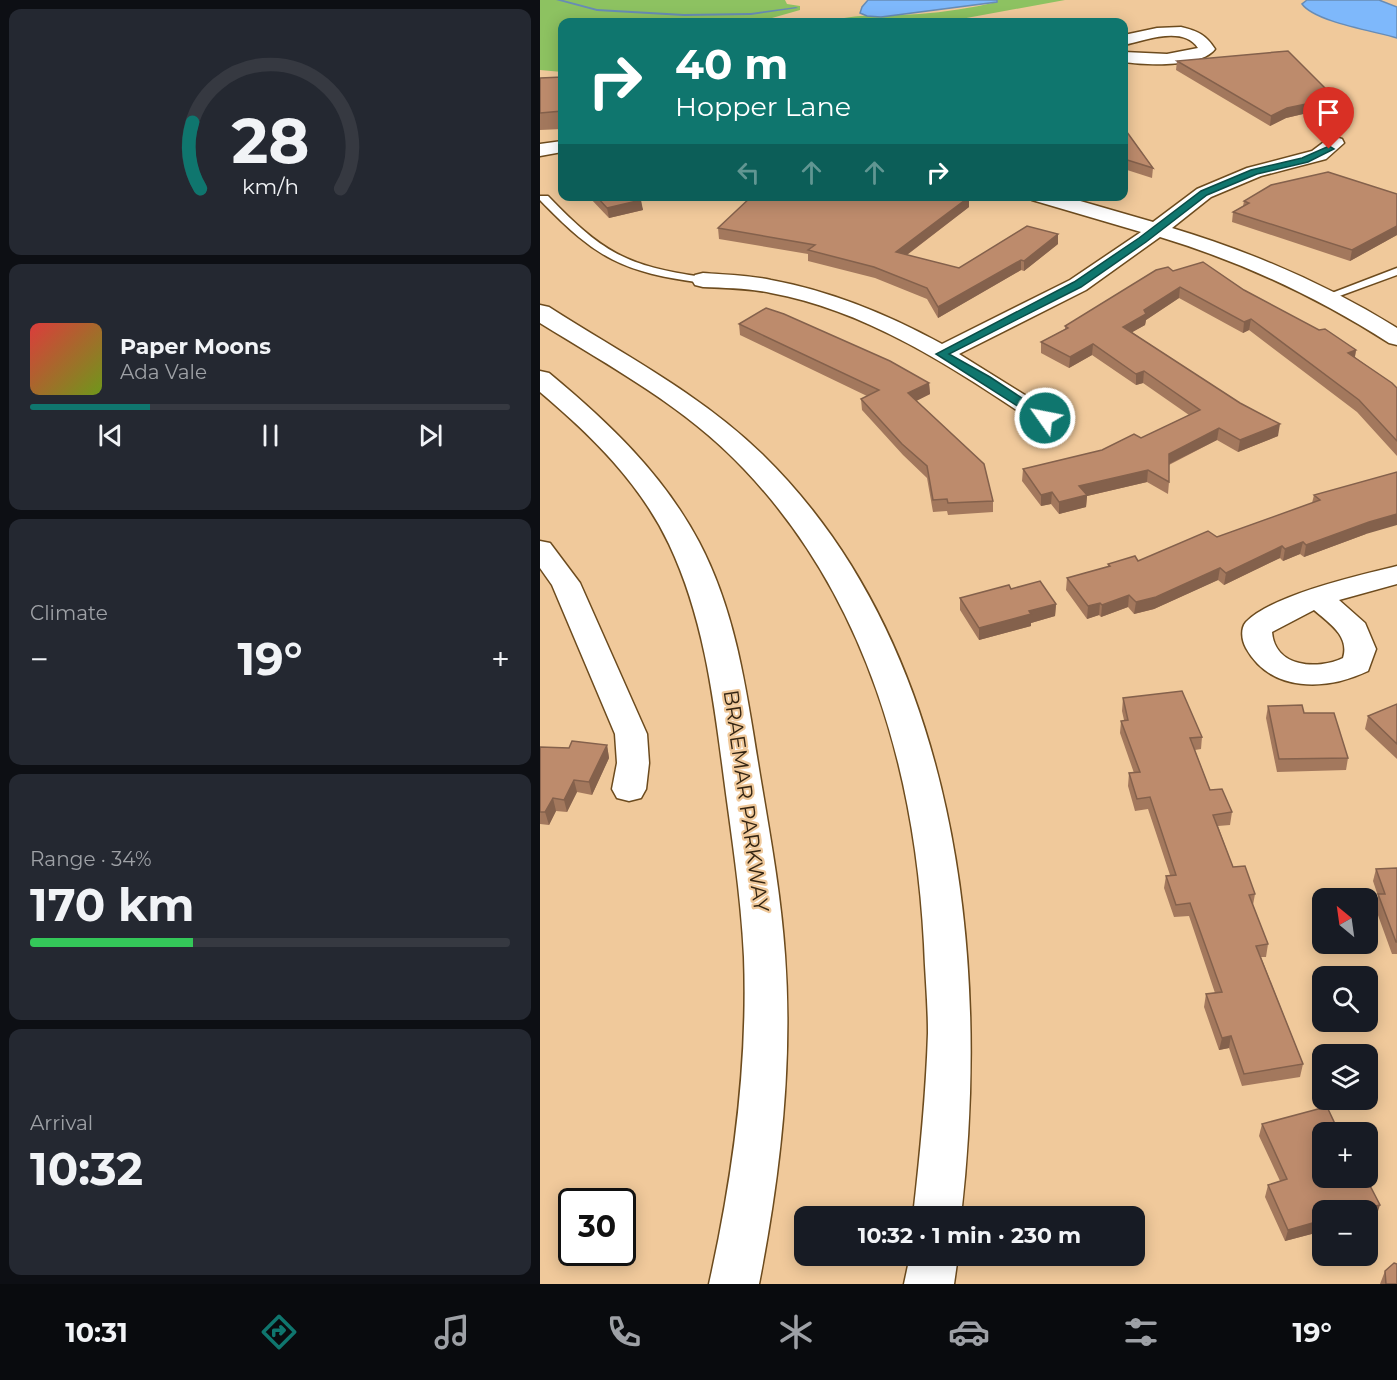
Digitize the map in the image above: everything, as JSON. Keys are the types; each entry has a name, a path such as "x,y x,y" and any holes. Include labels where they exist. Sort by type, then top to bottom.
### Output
{"street":[{"path":"1128,39 1155,33 1182,32 1198,37 1207,49 1194,55 1143,59 1128,57"},
{"path":"941,354 1078,285 1212,189 1254,172 1319,155 1335,143"},
{"path":"540,150 558,148"},
{"path":"1056,201 1157,230 1263,265 1330,296 1397,338"},
{"path":"703,280 781,288 864,316 987,379 1045,418"},
{"path":"540,312 678,396 754,462 781,491 823,547 870,627 905,721 926,796 941,887 949,1028 945,1137 938,1206"},
{"name":"BRAEMAR PARKWAY","path":"540,379 592,422 621,451 654,494 684,543 708,600 727,669 761,909 766,1022 763,1107 747,1225 734,1284"},
{"path":"540,549 566,583 631,734 633,763 629,789"},
{"path":"1320,599 1397,575"},
{"path":"929,1284 932,1266"}],"lane":[{"path":"544,198 573,229 619,262 662,275 703,280"},
{"path":"1330,296 1397,271"}],"green space":[{"path":"540,0 785,0 787,4 800,6 800,10 772,18 558,18 558,72 540,70"},
{"path":"997,0 1065,0 966,18 844,18 910,15 997,2"}],"water":[{"path":"868,0 997,0 997,2 881,17 860,13"},
{"path":"1307,0 1379,0 1397,7 1397,38 1319,16 1302,4"}],"building":[{"path":"1288,51 1335,98 1287,108 1271,116 1177,61"},
{"path":"558,77 558,111 540,113 540,78"},
{"path":"1128,134 1153,168 1128,160"},
{"path":"1328,172 1397,194 1397,226 1352,250 1233,212 1249,203 1244,201 1271,185"},
{"path":"601,201 637,201 607,208"},
{"path":"747,201 964,201 896,252 959,268 1027,226 1058,234 1024,261 1021,260 938,307 927,288 874,267 808,250 815,245 718,228"},
{"path":"1203,262 1244,290 1319,330 1325,329 1356,350 1348,353 1392,383 1397,388 1397,441 1359,400 1251,319 1244,322 1180,287 1144,310 1146,314 1123,327 1240,403 1280,424 1240,440 1219,428 1169,454 1169,482 1148,470 1079,486 1087,495 1059,502 1052,492 1041,495 1023,469 1102,450 1134,434 1141,438 1200,410 1144,371 1136,374 1093,344 1070,357 1041,342 1068,328 1065,326 1156,270 1168,267 1173,271"},
{"path":"766,308 890,361 929,383 908,393 984,464 993,501 948,503 947,499 933,500 927,466 902,444 861,399 879,390 739,324"},
{"path":"1397,472 1397,514 1306,545 1303,542 1285,549 1282,546 1226,573 1220,568 1156,597 1136,602 1129,595 1102,605 1100,603 1088,606 1067,578 1110,566 1108,564 1135,556 1138,561 1208,531 1217,537 1320,500 1314,495"},
{"path":"1040,581 1056,604 1029,611 1031,614 979,628 960,598 1009,585 1011,589"},
{"path":"1182,691 1202,737 1190,738 1210,790 1222,789 1232,812 1213,815 1233,867 1245,866 1255,894 1249,895 1268,944 1256,946 1303,1064 1244,1074 1231,1036 1222,1038 1206,994 1222,992 1190,903 1176,905 1166,876 1176,875 1150,797 1137,799 1129,773 1140,772 1121,721 1128,720 1123,698"},
{"path":"1397,704 1397,744 1368,716"},
{"path":"1302,705 1304,713 1334,713 1348,758 1279,759 1268,706"},
{"path":"572,741 607,745 589,782 574,780 564,800 553,798 545,812 540,812 540,747 569,748"},
{"path":"1397,868 1397,942 1378,894 1385,894 1376,869"},
{"path":"1314,1110 1328,1110 1334,1122 1312,1122 1312,1188 1371,1188 1377,1200 1312,1200 1312,1223 1288,1230 1268,1185 1287,1179 1262,1124"},
{"path":"1394,1263 1397,1264 1397,1284 1386,1284 1385,1271"}],"waterway":[{"path":"558,0 597,10 684,15 751,14 796,8"}],"route":[{"path":"1045,418 987,379 941,354 1078,285 1157,230 1204,193 1254,172 1305,160 1329,149"}]}
